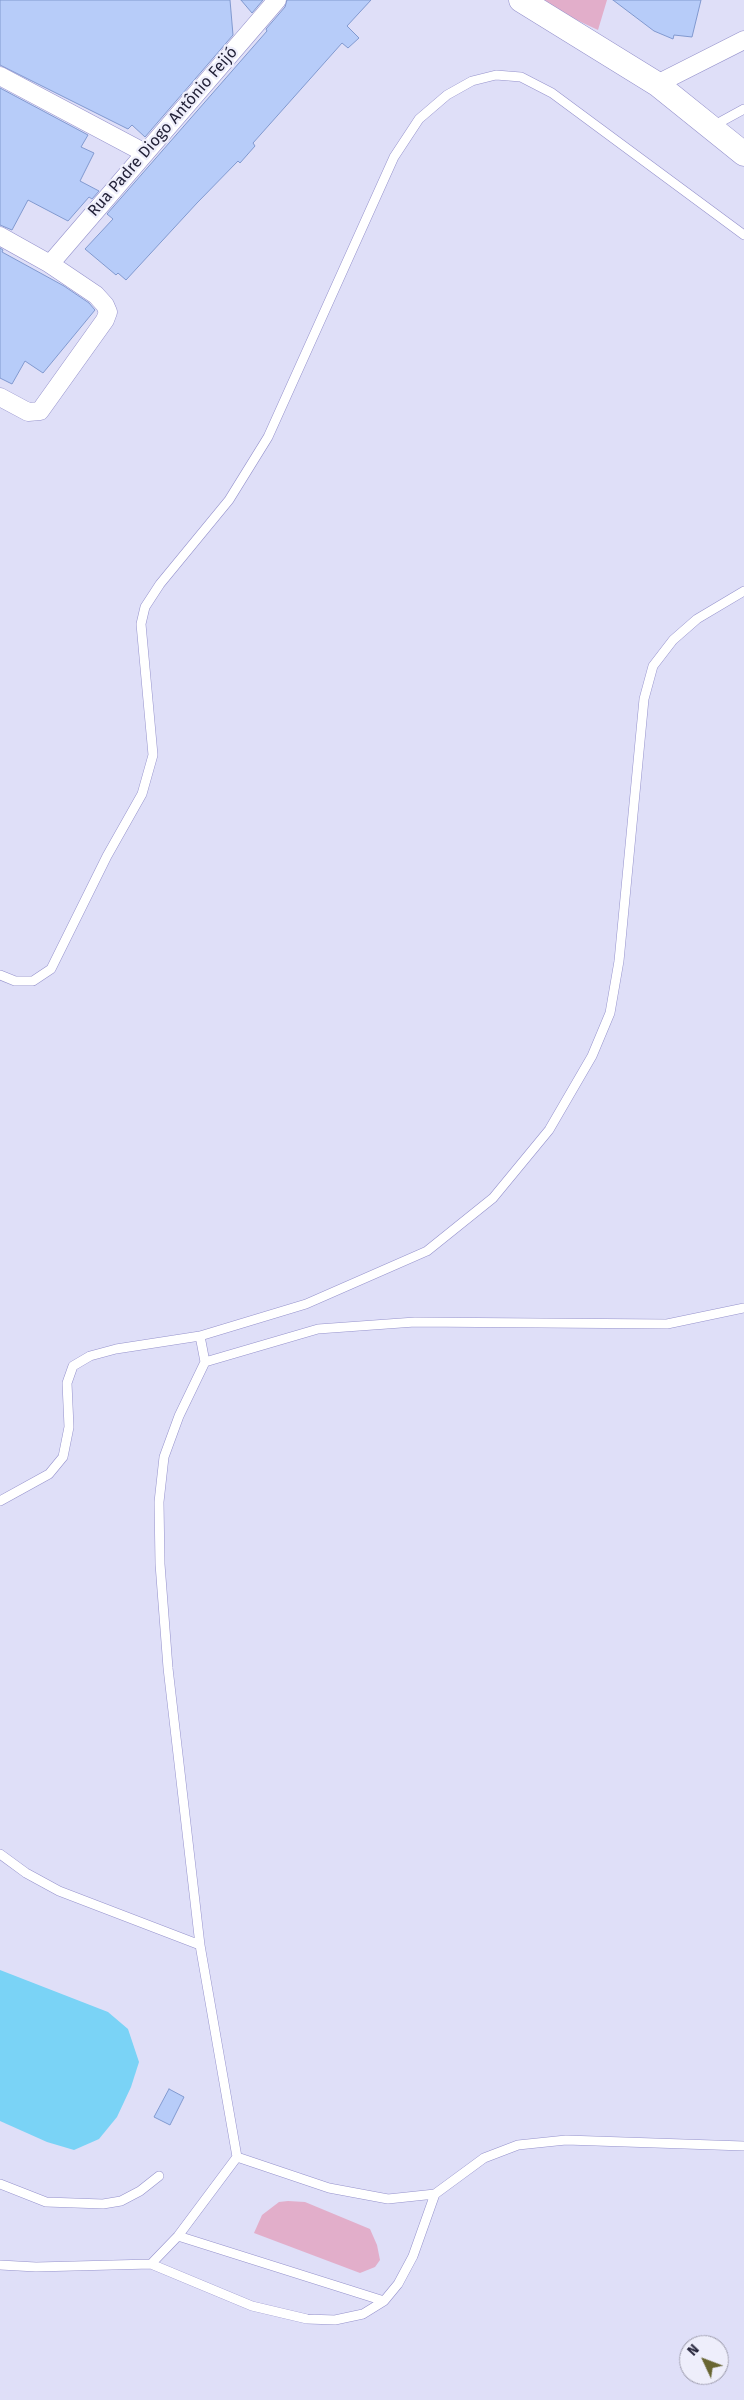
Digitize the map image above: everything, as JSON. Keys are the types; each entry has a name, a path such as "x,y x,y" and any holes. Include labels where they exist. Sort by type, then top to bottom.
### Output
{"main road":[{"path":"521,0 657,84 744,154"}],"street":[{"name":"Rua Padre Diogo Antônio Feijó","path":"50,264 277,0"},
{"path":"657,84 744,40"},
{"path":"0,76 145,153"},
{"path":"0,236 50,264 96,295 105,305 108,312 105,320 45,407 35,413 0,397"}],"lane":[{"path":"0,975 15,981 33,982 51,969 107,856 142,794 153,755 142,624 145,607 160,584 229,500 268,437 394,157 419,119 447,95 472,81 496,75 521,77 552,93 744,235"},
{"path":"711,128 744,109"},
{"path":"0,1502 49,1474 63,1457 69,1427 67,1382 73,1366 90,1356 116,1349 200,1336 306,1304 427,1251 493,1198 549,1130 592,1056 610,1013 620,951 644,699 654,666 673,640 697,619 744,591"},
{"path":"205,1362 318,1329 415,1322 666,1324 744,1308"},
{"path":"151,2264 178,2236 237,2157 200,1945 168,1658 160,1564 159,1502 164,1457 205,1362 200,1336"},
{"path":"0,1854 26,1873 59,1892 200,1945"},
{"path":"237,2157 329,2188 358,2195 388,2199 435,2194 484,2158 518,2145 566,2140 744,2146"},
{"path":"0,2184 46,2202 103,2204 121,2201 140,2191 159,2176"},
{"path":"0,2265 36,2267 151,2264 252,2306 307,2319 336,2320 363,2314 384,2301 398,2284 413,2256 435,2194"},
{"path":"178,2236 384,2301"}],"shaded area":[{"path":"534,0 607,0 598,30"},
{"path":"279,2202 305,2202 370,2229 377,2245 380,2260 375,2267 360,2273 254,2233 262,2215"}],"water":[{"path":"0,1970 108,2012 128,2029 139,2062 131,2087 117,2117 99,2139 74,2150 47,2142 0,2121"}],"building":[{"path":"0,0 230,0 233,35 145,137 132,125 128,129 0,65"},
{"path":"241,0 263,0 252,13"},
{"path":"287,0 371,0 347,26 359,38 348,48 342,43 253,143 255,146 240,163 238,161 197,203 126,280 118,273 116,275 85,249 113,219 107,214 267,31 266,29 285,7"},
{"path":"613,0 701,0 692,37 674,35 673,39 654,31"},
{"path":"0,88 88,135 81,147 94,153 80,181 99,191 92,199 89,197 68,221 28,200 12,230 0,225"},
{"path":"0,248 3,250 2,252 64,286 89,303 95,310 43,373 25,361 12,384 0,378"},
{"path":"169,2089 184,2097 170,2125 154,2117"}]}
